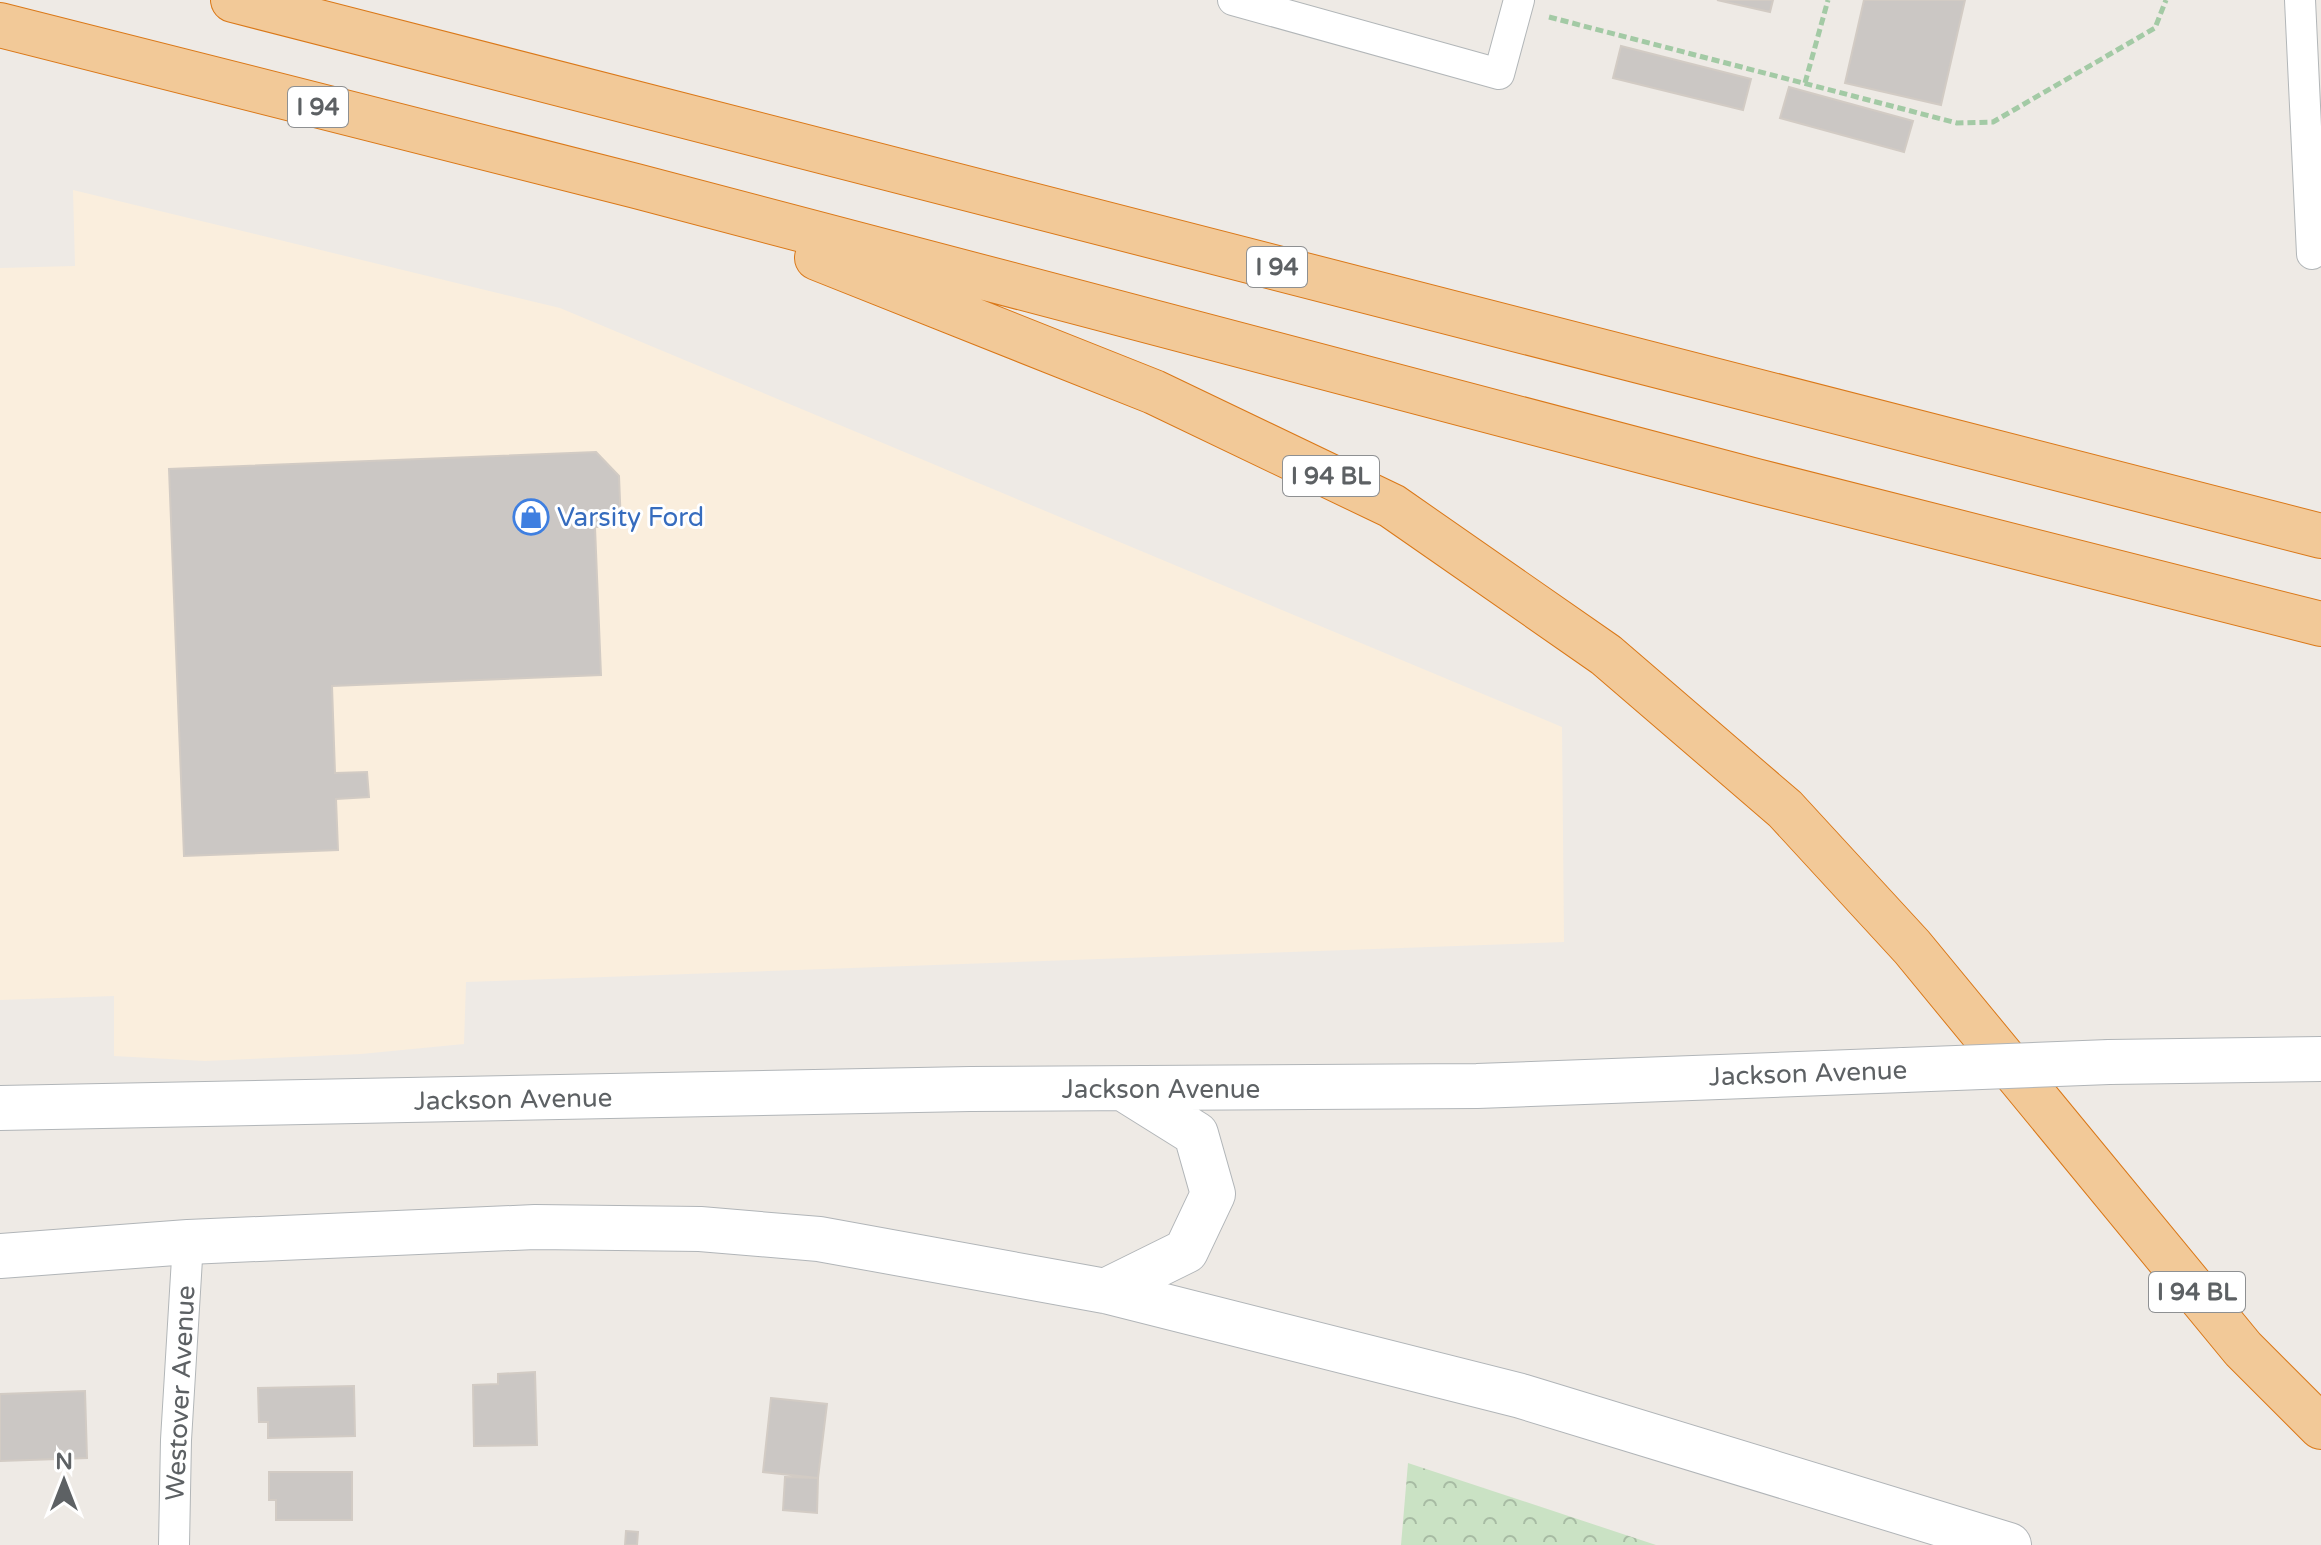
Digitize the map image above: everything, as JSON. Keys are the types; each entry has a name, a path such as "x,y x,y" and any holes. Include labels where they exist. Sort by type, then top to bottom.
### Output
{"highway":[{"name":"I 94","path":"233,0 2321,536"},
{"name":"I 94","path":"0,25 636,186 1771,485 2321,624"},
{"name":"I 94 BL","path":"636,186 1154,392 1378,499 1606,655 1785,809 1912,947 2243,1349 2321,1427"}],"main road":[{"name":"Jackson Avenue","path":"0,1108 954,1090 1477,1086 2109,1062 2321,1059"},
{"path":"1105,1291 1186,1251 1213,1194 1196,1134 1124,1089"},
{"path":"0,1126 93,1108"},
{"path":"0,1256 188,1242 535,1227 700,1229 819,1239 1105,1291 1521,1396 2009,1545"}],"street":[{"path":"1233,0 1499,74 1528,7"},
{"path":"2300,0 2312,254"},
{"name":"Westover Avenue","path":"174,1545 176,1440 188,1242"}],"path":[{"path":"1805,83 1828,0"},
{"path":"1528,7 1957,123 1993,122 2155,28 2166,0"}],"shaded area":[{"name":"Varsity Ford","path":"73,190 560,308 1562,727 1564,942 466,982 464,1044 361,1054 205,1061 114,1056 114,996 0,1000 0,268 75,266"}],"green space":[{"path":"1408,1463 1656,1545 1401,1545"}],"building":[{"path":"1717,0 1773,0 1770,12"},
{"path":"1864,0 1965,0 1941,105 1845,83"},
{"path":"1621,46 1751,79 1743,110 1613,78"},
{"path":"1789,87 1913,121 1904,152 1780,118"},
{"path":"596,452 619,476 621,526 595,527 601,675 332,686 335,773 367,772 369,797 336,799 338,850 184,856 169,469"},
{"path":"535,1372 537,1445 474,1446 473,1385 498,1384 498,1374"},
{"path":"354,1386 355,1436 268,1438 268,1422 259,1422 258,1388"},
{"path":"85,1391 87,1458 0,1461 0,1394"},
{"path":"771,1398 827,1404 818,1478 763,1472"},
{"path":"269,1472 352,1472 352,1520 276,1520 276,1500 269,1500"},
{"path":"785,1477 818,1478 817,1513 783,1510"},
{"path":"626,1531 638,1532 637,1545 625,1545"}],"place":[{"name":"Varsity Ford","path":"531,517"}]}
